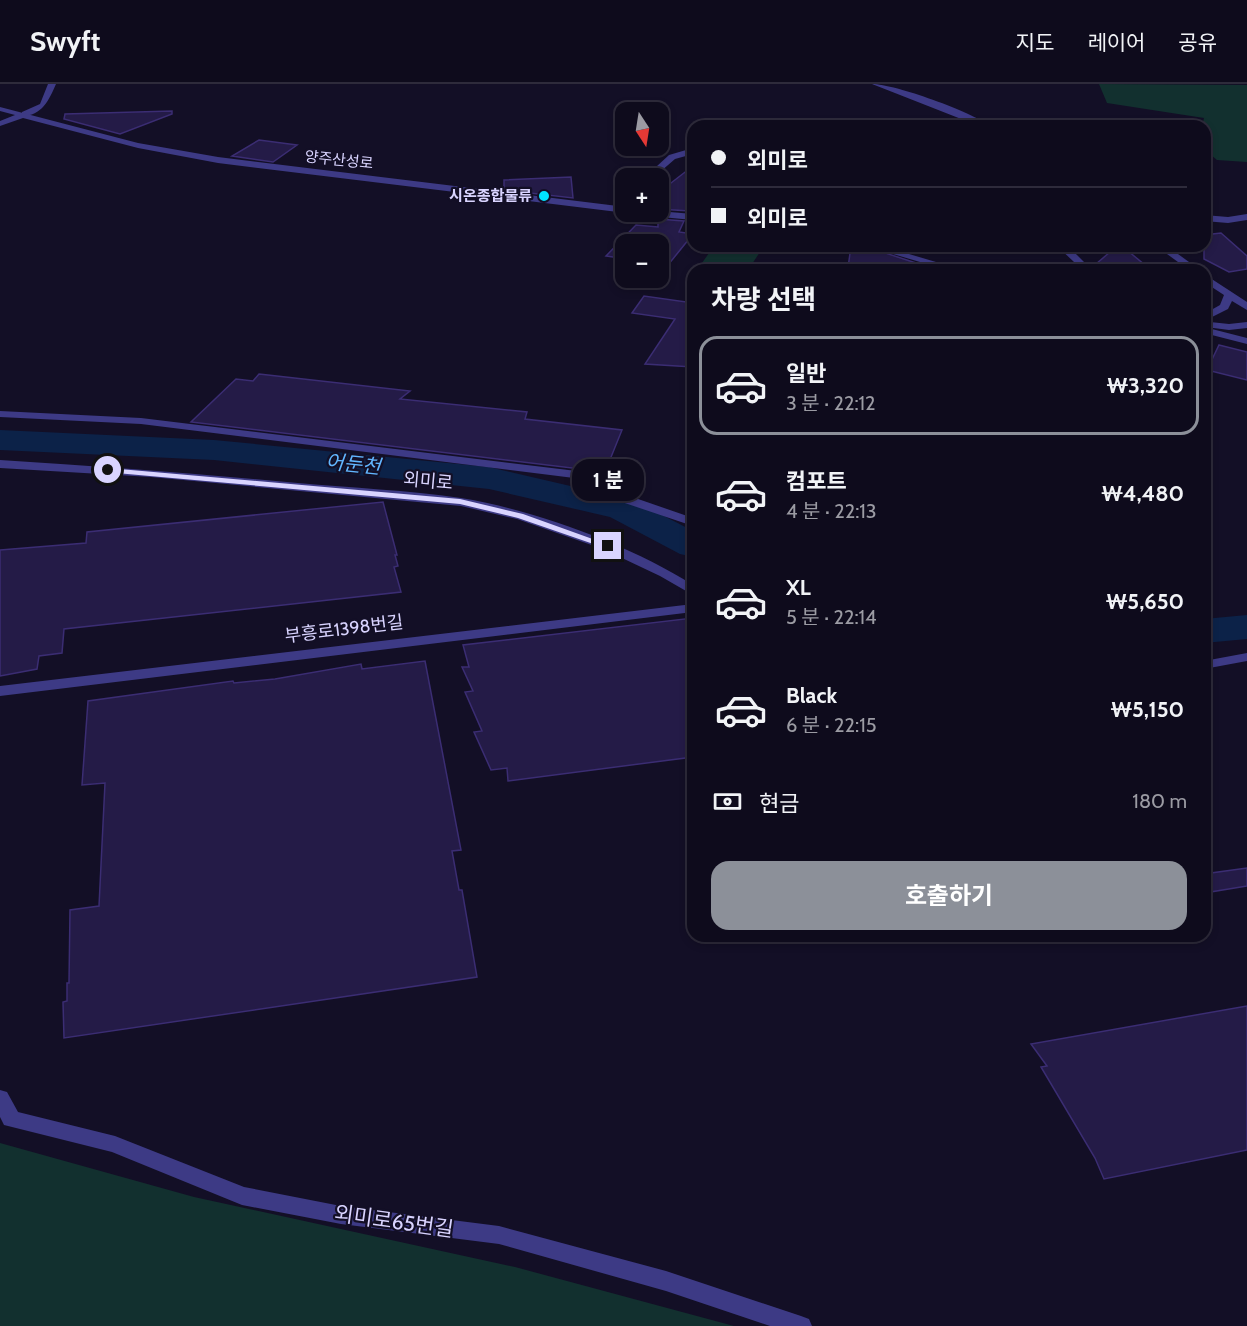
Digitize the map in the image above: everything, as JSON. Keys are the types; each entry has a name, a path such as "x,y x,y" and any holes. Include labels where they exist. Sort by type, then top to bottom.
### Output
{"street":[{"path":"0,124 43,105 52,84"},
{"path":"876,84 972,120"},
{"name":"양주산성로","path":"0,109 138,145 218,160 615,207"},
{"path":"659,168 672,157 687,153"},
{"path":"669,215 687,216"},
{"path":"1211,219 1228,220 1247,217"},
{"path":"893,252 936,264"},
{"path":"1068,252 1079,262 1078,264"},
{"path":"1170,252 1186,264"},
{"path":"1211,282 1247,307"},
{"path":"1211,314 1224,307 1229,295"},
{"path":"1211,325 1229,327 1247,325"},
{"path":"1211,332 1247,341"},
{"path":"0,414 141,421 585,476 611,495 687,520"},
{"name":"외미로","path":"0,464 151,473 460,502 520,516 608,546 664,573 687,587"},
{"name":"부흥로1398번길","path":"0,691 687,609"},
{"path":"1211,664 1247,657"},
{"name":"외미로65번길","path":"0,1098 11,1119 114,1144 242,1196 341,1215 499,1235 666,1281 801,1326"}],"green space":[{"path":"1099,84 1247,85 1247,162 1217,160 1211,155 1211,120 1107,103"},
{"path":"710,252 760,252 752,264 701,264"},
{"path":"0,1143 194,1197 515,1267 734,1326 0,1326"}],"building":[{"path":"172,111 172,114 120,134 64,119 65,114"},
{"path":"259,140 297,145 273,162 232,156"},
{"path":"687,171 687,211 669,210 669,185"},
{"path":"571,177 573,198 504,190 504,180"},
{"path":"684,221 679,232 687,233 687,241 669,264 669,234 627,234 636,225 658,227 658,222"},
{"path":"1221,233 1247,256 1247,269 1229,272 1204,259 1204,252 1211,252 1211,234"},
{"path":"615,247 615,257 606,256"},
{"path":"850,252 882,252 919,264 849,264"},
{"path":"1110,252 1129,252 1144,264 1096,264"},
{"path":"644,296 686,302 687,367 645,364 675,319 632,313"},
{"path":"1219,345 1247,352 1247,380 1211,371 1211,362"},
{"path":"259,374 410,391 400,399 527,412 525,419 622,430 605,472 191,422 236,379 253,381"},
{"path":"383,502 397,555 395,555 398,566 394,567 401,592 64,629 62,653 39,656 37,669 0,676 0,550 86,543 87,532"},
{"path":"687,619 687,758 508,781 507,768 491,770 474,732 482,731 465,692 473,691 462,667 469,667 463,645"},
{"path":"425,661 461,850 452,851 459,890 462,890 477,977 64,1038 63,1002 67,1001 67,983 69,983 70,910 99,906 105,783 82,785 88,701 233,681 234,683 275,679 361,664 362,669"},
{"path":"1247,868 1247,886 1211,892 1211,873"},
{"path":"1247,1006 1247,1150 1104,1179 1095,1158 1041,1067 1047,1066 1031,1044"}],"waterway":[{"name":"어둔천","path":"0,440 214,450 489,478 622,509 687,543"},
{"name":"어둔천","path":"1211,630 1247,627"}],"place":[{"name":"시온종합물류","path":"544,196"}],"route":[{"path":"108,470 460,502 520,516 608,546"}]}
